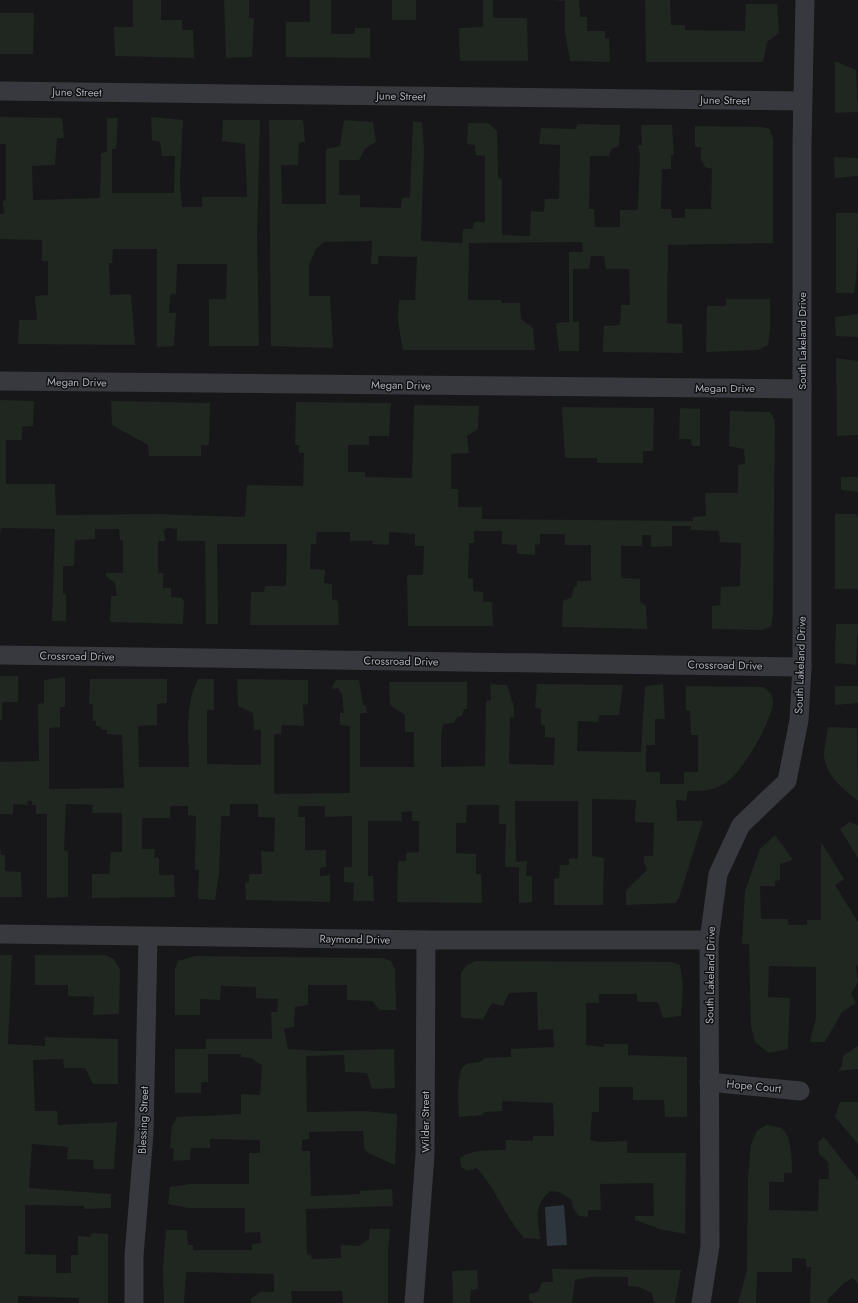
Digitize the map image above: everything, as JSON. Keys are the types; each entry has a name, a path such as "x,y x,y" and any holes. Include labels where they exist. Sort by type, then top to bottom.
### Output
{"street":[{"name":"South Lakeland Drive","path":"700,1303 710,1246 709,940 718,874 741,825 787,781 798,720 802,666 802,101 805,0"},
{"name":"June Street","path":"0,91 802,101"},
{"name":"Megan Drive","path":"0,381 802,389"},
{"name":"Crossroad Drive","path":"0,655 802,666"},
{"name":"Raymond Drive","path":"0,934 426,940 709,940"},
{"name":"Blessing Street","path":"134,1303 134,1256 144,1133 148,937"},
{"name":"Wilder Street","path":"414,1303 425,1155 426,940"},
{"name":"Hope Court","path":"709,1082 800,1091"}],"shaded area":[{"path":"133,0 161,0 161,20 182,20 182,30 193,30 194,58 115,56 114,27 133,27"},
{"path":"224,0 249,0 249,18 254,18 252,57 226,58"},
{"path":"310,0 331,0 331,34 355,34 355,28 370,28 370,58 286,57 286,22 310,22"},
{"path":"392,0 416,0 416,20 392,20"},
{"path":"483,0 493,0 493,18 527,18 528,61 460,61 459,28 483,27"},
{"path":"552,0 579,0 580,17 587,17 587,31 605,31 605,38 609,38 610,62 570,61 565,33 565,1"},
{"path":"645,0 670,0 671,25 685,25 685,30 745,31 746,4 777,4 779,33 767,42 763,62 646,62"},
{"path":"0,13 34,13 33,54 0,54"},
{"path":"835,61 856,70 858,112 835,113"},
{"path":"0,117 62,118 64,138 57,138 55,165 32,166 33,200 100,198 101,153 107,152 107,118 118,118 116,149 112,149 112,193 174,193 175,156 162,156 160,142 152,140 151,117 183,120 180,182 182,207 202,207 202,197 247,197 245,144 222,141 223,120 260,120 257,238 259,346 209,346 209,299 226,299 227,264 177,264 176,294 170,295 169,313 176,313 174,346 157,347 157,249 113,249 112,263 109,263 110,295 131,294 135,345 18,344 19,320 37,320 35,296 48,295 48,261 42,261 42,240 0,239 0,214 4,214 3,201 6,200 6,144 0,144"},
{"path":"269,120 303,120 305,142 299,143 298,165 281,165 282,204 326,204 326,149 340,146 344,120 373,122 376,142 365,149 359,160 339,160 339,195 360,195 360,207 401,208 402,198 410,197 413,122 422,122 424,150 421,241 462,243 463,229 473,229 474,222 485,222 485,156 476,155 475,145 467,144 468,123 488,123 497,131 498,178 502,179 502,235 530,236 531,211 544,212 545,199 559,199 560,145 539,144 541,128 575,129 578,124 620,125 619,146 612,148 609,156 590,156 589,209 594,209 595,227 620,227 620,210 638,210 640,156 638,145 642,145 641,125 672,125 674,155 671,155 671,169 662,169 661,209 671,209 672,218 685,218 685,209 711,209 712,169 705,167 701,160 701,147 695,147 695,126 761,127 770,129 773,139 773,243 668,245 667,323 682,324 683,353 603,352 604,326 620,325 621,305 630,305 629,269 606,269 604,256 591,256 589,269 573,269 573,322 579,322 579,351 559,351 556,323 569,322 569,252 583,252 582,242 469,243 468,300 501,300 502,303 520,303 521,319 533,328 535,350 403,350 398,322 399,300 415,300 417,257 378,256 378,264 371,264 372,241 324,242 316,249 309,265 309,296 330,296 333,348 271,346"},
{"path":"834,157 858,158 858,176 835,178"},
{"path":"836,213 858,213 857,266 854,293 836,293"},
{"path":"726,299 770,299 770,331 768,345 758,350 706,352 707,306 726,306"},
{"path":"858,314 858,337 836,336 835,317"},
{"path":"836,358 858,361 858,435 837,436"},
{"path":"0,400 34,401 33,426 22,427 22,440 6,440 6,484 55,484 56,515 156,514 245,517 247,485 303,486 304,453 299,453 299,445 295,445 296,402 391,403 389,436 369,436 369,445 348,445 348,472 365,472 365,477 412,478 414,405 479,406 478,429 467,436 469,453 451,454 451,489 458,489 458,507 482,507 482,519 693,521 693,517 706,516 705,493 738,493 738,465 745,464 744,449 729,446 730,411 770,412 775,420 773,616 771,626 762,630 712,629 712,606 720,605 721,587 740,586 741,543 720,542 719,531 691,530 691,526 672,526 672,546 651,547 651,535 642,535 642,546 621,546 621,578 640,579 640,602 646,606 647,629 562,627 563,601 572,597 574,587 577,586 577,581 591,581 591,545 565,545 565,534 540,534 540,544 535,545 535,555 517,554 517,545 502,544 502,531 474,531 474,543 469,543 468,578 473,579 473,591 483,592 483,602 492,602 493,626 408,626 407,575 423,575 424,546 415,546 415,534 389,532 389,545 372,544 373,541 350,541 350,532 317,532 316,544 311,544 310,569 325,570 324,583 332,584 332,599 338,601 339,625 250,625 251,592 264,592 265,586 286,586 287,544 217,544 218,624 206,624 205,541 177,541 177,529 168,528 164,530 165,541 158,541 158,573 163,573 163,588 171,588 171,597 182,598 184,601 183,624 110,622 111,596 117,596 115,583 106,576 106,573 123,573 123,540 120,540 119,529 95,529 95,539 75,540 74,566 63,566 63,594 66,594 66,621 52,621 55,529 1,528 0,536"},
{"path":"111,401 210,403 209,445 201,445 201,456 149,456 148,445 112,425"},
{"path":"562,407 654,408 653,451 643,451 643,463 597,463 597,458 565,458"},
{"path":"680,408 700,409 700,446 692,446 691,439 679,439"},
{"path":"841,477 858,477 858,492 841,490"},
{"path":"835,514 856,514 858,517 858,589 835,589"},
{"path":"836,624 858,624 856,665 835,663"},
{"path":"0,676 18,676 18,702 2,702 2,720 0,720"},
{"path":"65,677 65,707 60,707 60,727 49,728 49,789 124,788 122,735 107,734 107,730 101,730 100,726 96,726 96,721 93,721 93,704 89,704 90,679 167,679 167,703 157,704 157,725 138,726 139,767 189,767 189,711 198,679 214,679 214,710 207,710 207,764 261,765 261,730 254,730 253,713 238,706 237,679 308,680 308,704 303,705 304,726 282,725 281,734 274,734 274,794 350,793 350,726 340,725 340,713 344,713 342,694 338,688 331,689 336,680 359,680 363,705 366,706 367,713 360,713 360,767 414,767 414,732 405,732 405,715 390,705 389,682 467,682 467,709 464,709 462,716 457,717 454,723 443,724 441,737 441,767 485,766 486,701 491,700 490,684 507,685 514,707 514,717 510,717 509,764 554,765 555,738 545,737 545,726 541,725 541,709 535,708 537,684 623,685 619,715 599,715 598,722 578,721 577,751 641,752 645,686 663,684 665,719 655,719 655,745 646,745 646,772 660,772 660,784 684,784 684,772 698,772 698,735 691,735 690,711 686,710 686,686 763,687 770,693 773,702 768,721 763,732 749,756 734,775 728,781 714,789 688,791 686,801 676,800 677,821 703,821 679,898 675,903 626,905 626,890 647,870 644,862 644,856 653,856 654,823 635,822 636,800 592,799 592,856 604,858 603,905 554,905 554,879 559,878 560,865 569,865 569,858 578,859 578,801 515,801 516,862 527,861 526,876 532,876 532,902 519,903 519,867 505,867 506,824 499,824 499,805 467,805 466,823 456,823 456,853 476,854 476,874 481,874 482,903 397,902 398,861 406,861 406,853 419,852 419,821 412,821 412,811 401,812 402,821 368,821 368,876 373,876 374,901 353,901 354,883 344,882 344,867 352,867 352,816 325,817 325,806 299,806 298,817 305,817 305,850 326,850 326,867 320,868 320,876 330,875 330,902 246,900 245,883 249,882 249,874 262,874 261,851 274,852 275,818 258,817 258,804 230,804 230,816 221,816 219,873 215,900 198,899 199,870 195,870 196,816 188,815 188,806 170,806 170,818 142,818 142,849 155,849 154,857 159,858 159,875 174,875 175,897 92,898 92,874 109,874 111,852 122,852 122,813 92,813 93,805 66,804 64,850 68,851 68,897 47,898 47,814 36,814 36,805 32,805 32,801 27,801 28,805 13,804 13,814 0,814 0,762 39,761 38,707 39,704 44,703 44,680"},
{"path":"835,686 858,686 858,703 835,705"},
{"path":"828,727 857,728 858,801 836,782 825,763 824,753"},
{"path":"849,822 858,825 858,858 840,829"},
{"path":"775,835 793,860 780,864 780,880 775,881 775,886 760,886 761,919 788,919 788,925 807,925 807,920 821,920 821,842 844,879 835,885 858,922 858,965 856,967 858,982 851,994 856,1003 842,1012 825,1042 810,1042 816,1017 816,967 769,966 768,997 790,998 788,1049 769,1053 755,1042 751,1026 749,944 742,944 745,891 760,849"},
{"path":"0,847 1,855 5,855 5,871 21,872 22,897 0,897"},
{"path":"0,955 12,955 8,1044 45,1046 45,1037 118,1039 118,1084 93,1084 85,1068 64,1068 63,1059 33,1060 35,1111 57,1111 58,1125 117,1122 114,1169 94,1169 93,1160 67,1159 68,1147 32,1144 29,1188 111,1194 111,1208 84,1209 84,1206 25,1205 25,1254 56,1255 56,1273 71,1273 71,1255 78,1255 78,1236 90,1237 92,1233 108,1234 108,1303 79,1303 79,1298 18,1296 18,1303 0,1303"},
{"path":"35,955 105,955 114,959 120,970 119,1014 93,1015 94,997 68,996 68,985 35,985"},
{"path":"195,956 383,958 391,961 395,969 396,1010 380,1010 372,1001 347,1000 347,985 308,985 308,1005 295,1007 294,1027 284,1029 288,1049 321,1051 394,1049 395,1088 372,1089 367,1073 345,1072 344,1055 306,1056 307,1112 364,1111 397,1114 395,1165 368,1153 364,1148 363,1131 309,1132 309,1139 302,1140 302,1151 310,1151 311,1196 360,1194 360,1191 392,1189 393,1206 306,1209 307,1254 311,1255 312,1259 341,1258 341,1245 359,1246 369,1239 370,1229 390,1229 388,1250 388,1303 343,1303 342,1291 291,1291 292,1303 251,1303 251,1299 260,1292 274,1292 274,1274 186,1272 184,1303 164,1303 163,1268 166,1230 187,1230 188,1245 193,1245 193,1250 252,1250 252,1244 261,1243 260,1232 245,1233 245,1208 188,1208 168,1204 170,1187 190,1184 249,1184 249,1153 260,1153 260,1140 210,1139 210,1148 191,1148 190,1160 173,1161 174,1149 170,1148 172,1126 177,1117 241,1114 241,1094 260,1095 262,1065 251,1058 241,1057 241,1054 208,1054 208,1082 201,1082 201,1093 175,1093 175,1049 206,1049 206,1039 272,1039 271,1012 277,1012 278,999 256,998 256,987 221,986 220,1000 200,999 200,1015 175,1015 175,968 178,961"},
{"path":"476,961 672,962 680,965 683,986 681,1016 663,1018 658,1002 637,1002 637,994 599,994 599,1003 586,1003 586,1045 603,1047 604,1044 628,1044 628,1055 687,1057 687,1117 665,1117 664,1100 633,1100 633,1087 599,1087 599,1112 592,1112 590,1140 600,1142 627,1141 627,1153 686,1153 685,1234 660,1229 635,1220 635,1216 654,1216 653,1183 600,1184 601,1210 588,1210 588,1217 579,1216 574,1210 571,1199 559,1192 550,1191 539,1207 538,1219 540,1239 524,1238 511,1221 484,1176 477,1168 467,1171 461,1167 460,1158 465,1155 482,1151 506,1150 506,1140 533,1141 533,1136 554,1136 553,1103 502,1101 502,1111 485,1112 482,1115 459,1117 459,1081 460,1074 465,1065 478,1062 485,1058 511,1057 511,1049 554,1047 553,1029 538,1030 537,992 509,993 503,1006 492,1003 483,1019 461,1018 461,973 467,965"},
{"path":"858,1046 858,1069 838,1071 842,1066 843,1056"},
{"path":"840,1102 858,1102 858,1144 835,1117"},
{"path":"766,1125 779,1127 785,1131 791,1149 792,1162 792,1173 784,1173 784,1182 769,1182 769,1210 818,1211 819,1179 829,1179 828,1162 819,1154 818,1142 824,1137 858,1180 858,1283 852,1278 844,1283 828,1299 828,1303 810,1303 811,1267 806,1267 806,1259 792,1258 792,1272 757,1272 756,1303 738,1303 747,1270 748,1177 751,1144 757,1131"},
{"path":"564,1205 567,1245 547,1246 545,1207"},
{"path":"552,1269 681,1270 675,1303 654,1303 652,1293 639,1287 628,1286 628,1277 590,1277 575,1280 572,1303 534,1303 529,1300 529,1294 538,1292 542,1282 553,1282"},
{"path":"477,1270 478,1289 471,1290 470,1303 453,1303 452,1271"}]}
